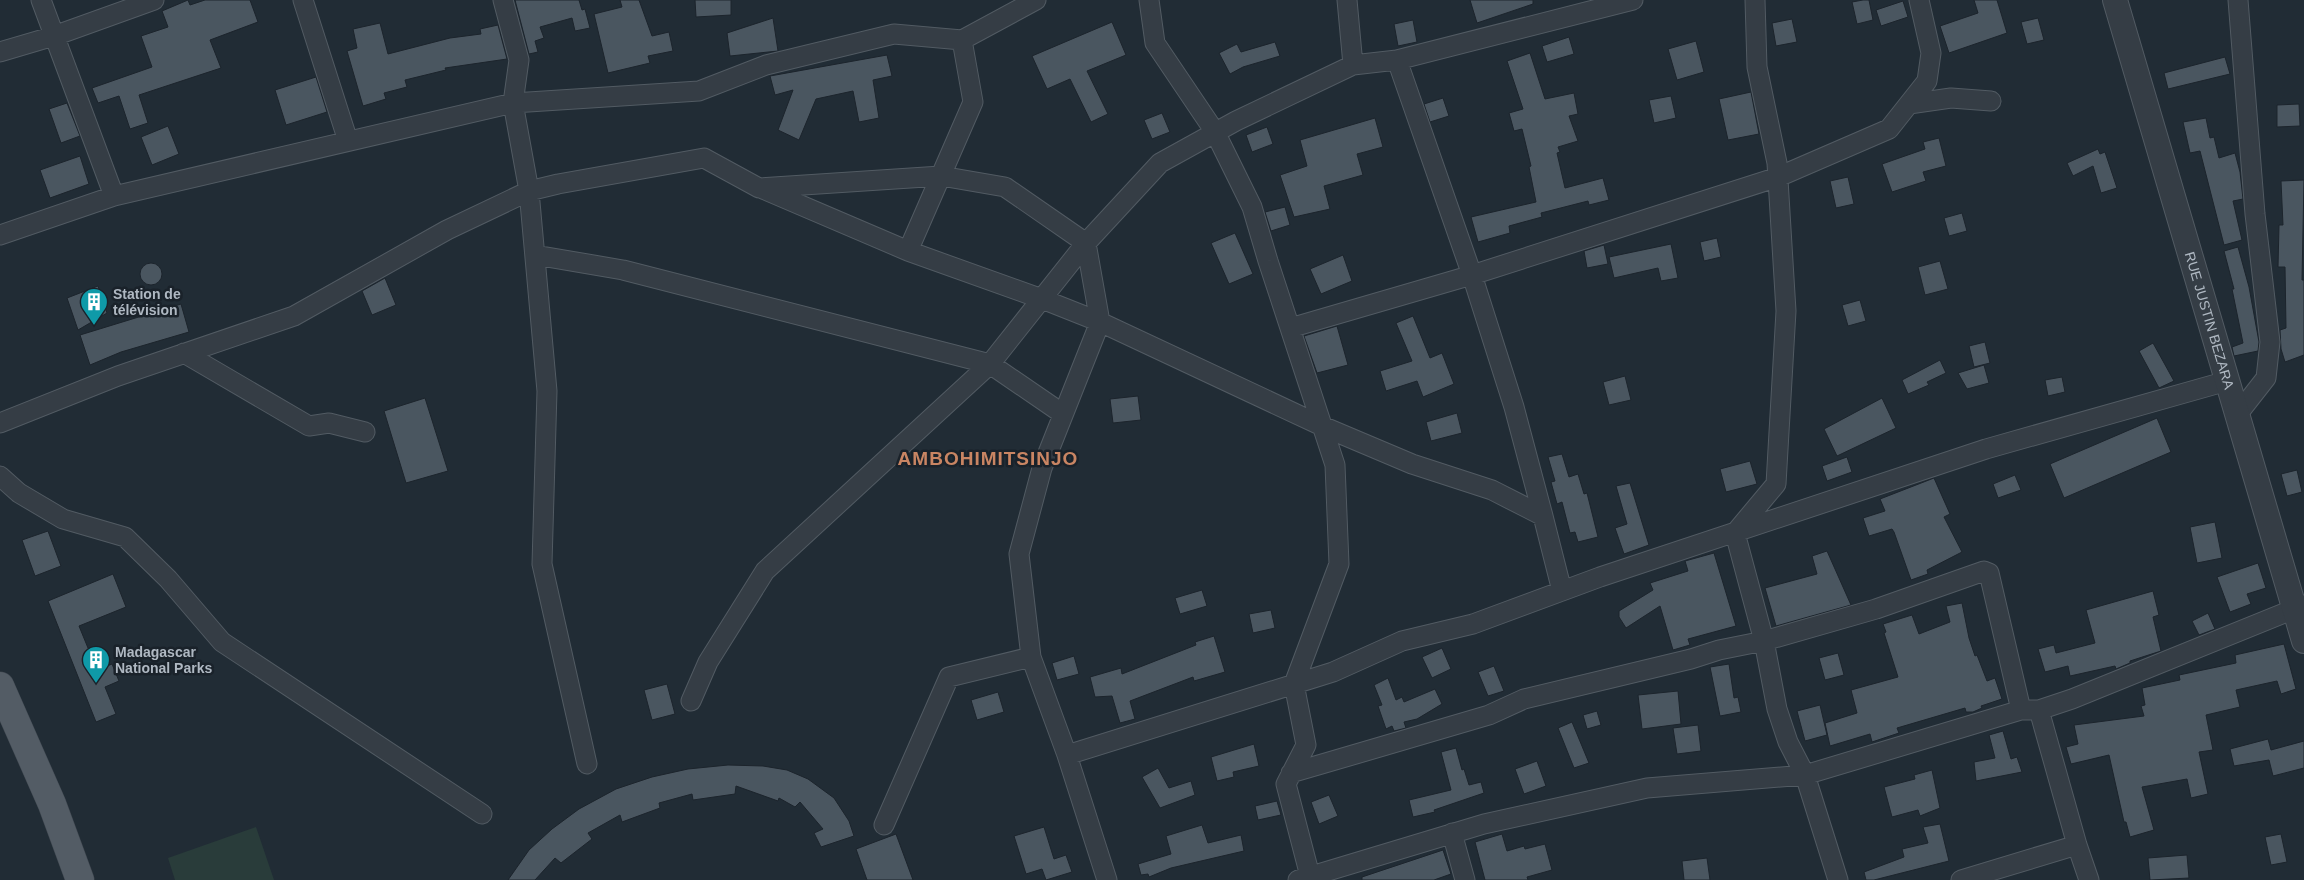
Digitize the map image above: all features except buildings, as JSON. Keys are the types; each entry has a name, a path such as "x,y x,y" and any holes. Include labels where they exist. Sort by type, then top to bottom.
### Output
{"main road":[{"path":"0,686 52,804 80,880"}],"street":[{"path":"41,0 114,196"},
{"path":"0,52 54,36 154,0"},
{"path":"303,0 348,142"},
{"path":"503,0 519,60 513,103 529,191 547,391 542,564 587,764"},
{"path":"0,235 114,196 513,103 698,91 766,65 894,34 962,40 1036,0"},
{"path":"1149,0 1154,43 1215,132 1252,208 1335,465 1339,564 1294,684 1306,745 1286,784 1304,878 1484,824 1647,788 1805,775 2021,710 2039,710 2072,699 2299,606"},
{"path":"1347,0 1353,65"},
{"path":"691,701 708,662 765,571 990,364 1086,243 1160,163 1215,132 1353,65 1397,60 1632,0"},
{"path":"1735,533 1776,484 1786,311 1777,163 1757,67 1756,0"},
{"path":"1290,328 1472,274 1778,177 1889,129 1926,82 1931,53 1919,0"},
{"name":"RUE JUSTIN BEZARA","path":"2115,0 2237,415 2299,606 2304,641"},
{"path":"2237,415 2266,378 2270,342 2255,214 2238,0"},
{"path":"908,251 973,102 962,40"},
{"path":"1397,60 1472,274 1514,407 1562,590"},
{"path":"1909,104 1950,98 1991,101"},
{"path":"0,423 118,376 294,316 447,230 529,191 558,184 704,158 759,188 908,251 1100,322 1322,426 1412,464 1492,490 1543,516"},
{"path":"759,188 940,176 1005,187 1086,243 1100,322 1042,468 1019,554 1031,657 1067,755 1107,880"},
{"path":"535,255 623,270 990,364 1063,414"},
{"path":"184,353 309,426 329,423 365,432"},
{"path":"1067,755 1333,672 1402,642 1473,624 1526,606 1562,590 1986,448 2227,381"},
{"path":"0,476 19,493 63,520 125,538 168,578 222,642 482,814"},
{"path":"1735,533 1764,642 1777,708 1788,742 1805,775 1838,880"},
{"path":"1292,773 1489,715 1524,699 1691,659 1720,650 1764,642 1876,609 1984,571 1989,573 2021,710"},
{"path":"884,824 948,677 1031,657"},
{"path":"2039,710 2077,845 2090,880"},
{"path":"1452,833 1465,880"},
{"path":"1961,880 2077,845"}],"green space":[{"path":"256,827 274,880 175,880 168,858"}],"place":[{"name":"Station de télévision","path":"94,326"},
{"name":"Madagascar National Parks","path":"96,684"}],"district":[{"name":"AMBOHIMITSINJO","path":"988,458"}]}
